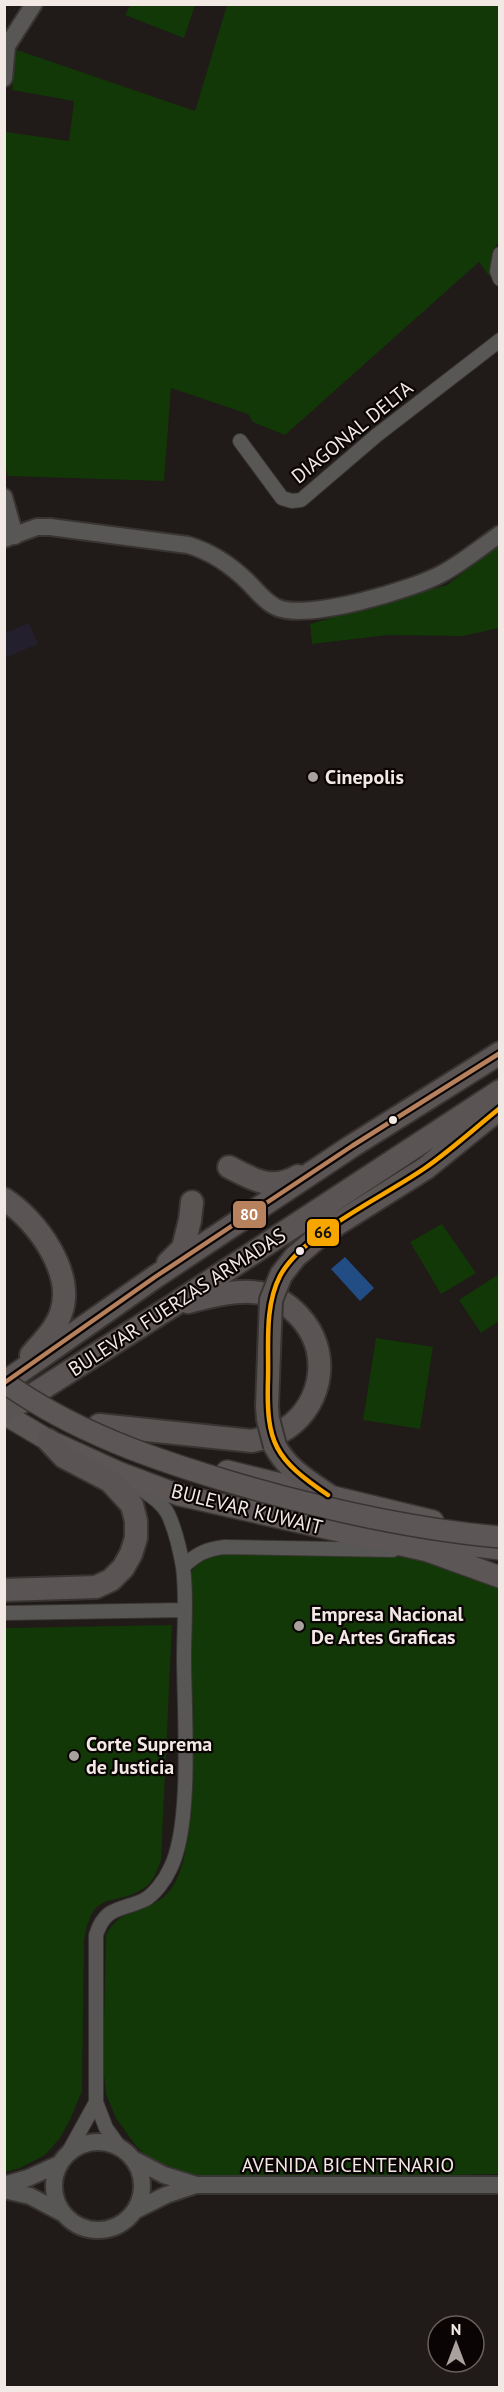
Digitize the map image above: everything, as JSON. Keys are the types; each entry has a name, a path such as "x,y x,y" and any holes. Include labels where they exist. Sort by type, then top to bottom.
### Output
{"highway":[{"name":"BULEVAR FUERZAS ARMADAS","path":"6,1378 352,1146 500,1053"},
{"name":"BULEVAR FUERZAS ARMADAS","path":"4,1413 500,1091"},
{"path":"328,1495 293,1470 281,1457 275,1446 268,1419 271,1305 276,1286 286,1268 309,1244 426,1167 500,1108"},
{"path":"229,1167 251,1179 280,1184 352,1146"},
{"path":"4,1199 15,1206 47,1243 60,1269 65,1292 61,1315 55,1326 6,1378"},
{"path":"154,1277 183,1248 192,1202"},
{"path":"99,1425 252,1441 270,1437 285,1430 309,1405 317,1389 320,1372 319,1354 310,1330 294,1310 279,1300 263,1294 246,1292 208,1296 172,1306"},
{"path":"4,1590 96,1587 117,1574 131,1554 136,1538 136,1521 132,1505 110,1481 64,1457 44,1438"}],"main road":[{"name":"BULEVAR KUWAIT","path":"6,1378 75,1414 171,1455 251,1477 395,1511 452,1528 500,1548"},
{"path":"6,1378 76,1426 168,1463 300,1502 393,1523 500,1535"},
{"name":"BULEVAR KUWAIT","path":"4,1413 44,1438 128,1476 179,1495 428,1551 500,1576"},
{"path":"128,1476 190,1488 391,1536 500,1548"}],"street":[{"path":"4,78 6,45 33,4"},
{"path":"500,254 497,271 500,279"},
{"name":"DIAGONAL DELTA","path":"240,441 282,498 292,501 301,500 377,435 500,340"},
{"path":"4,497 10,537 37,527 50,526 188,545 206,550 219,558 276,607 291,612 334,608 425,582 461,562 500,534"},
{"path":"96,2102 55,2173 54,2194 62,2212 72,2223 85,2229 96,2230 114,2228 126,2221 136,2210 141,2197 142,2184 140,2171 106,2128 96,2102 96,1935 109,1912 146,1899 159,1886 170,1869 178,1850 184,1784 183,1567 167,1513 160,1503 128,1476"},
{"path":"452,1528 500,1535"},
{"path":"183,1567 194,1556 204,1551 225,1547 428,1551"},
{"path":"4,1613 184,1610"},
{"path":"4,2185 28,2178 64,2158 80,2146 94,2142 108,2143 127,2154"},
{"name":"AVENIDA BICENTENARIO","path":"127,2154 164,2175 196,2185 500,2185"},
{"name":"AVENIDA BICENTENARIO","path":"136,2210 166,2195 196,2185"},
{"path":"4,2190 30,2196 62,2212"}],"shaded area":[{"path":"29,623 38,644 5,658 5,633"}],"green space":[{"path":"131,4 195,5 184,38 125,15"},
{"path":"227,5 499,5 500,239 492,252 490,277 479,262 285,435 253,422 248,414 171,388 164,481 8,476 4,463 4,157 6,132 69,141 74,101 12,90 17,50 195,111"},
{"path":"499,545 499,628 463,636 387,635 312,644 310,624 447,585"},
{"path":"442,1224 476,1273 441,1294 410,1242"},
{"path":"499,1274 499,1321 481,1333 459,1300"},
{"path":"376,1338 433,1347 420,1429 363,1420"},
{"path":"214,1552 426,1555 499,1583 499,2174 205,2180 179,2175 151,2160 136,2146 116,2118 106,2094 103,2065 106,1935 120,1918 155,1903 171,1889 180,1872 186,1851 191,1798 188,1576 200,1560"},
{"path":"172,1625 161,1860 148,1885 126,1897 107,1901 93,1912 84,1942 82,2091 60,2138 45,2155 20,2168 5,2172 5,1628"}],"water":[{"path":"345,1257 374,1288 360,1301 331,1269"}],"transit line":[{"name":"80","path":"4,1383 155,1277 352,1146 500,1053"},
{"name":"66","path":"328,1495 285,1460 272,1435 268,1401 268,1327 275,1288 280,1276 291,1260 306,1245 425,1168 500,1108"}],"place":[{"name":"Cinepolis","path":"313,777"},
{"name":"Empresa Nacional De Artes Graficas","path":"299,1626"},
{"name":"Corte Suprema de Justicia","path":"74,1756"}]}
